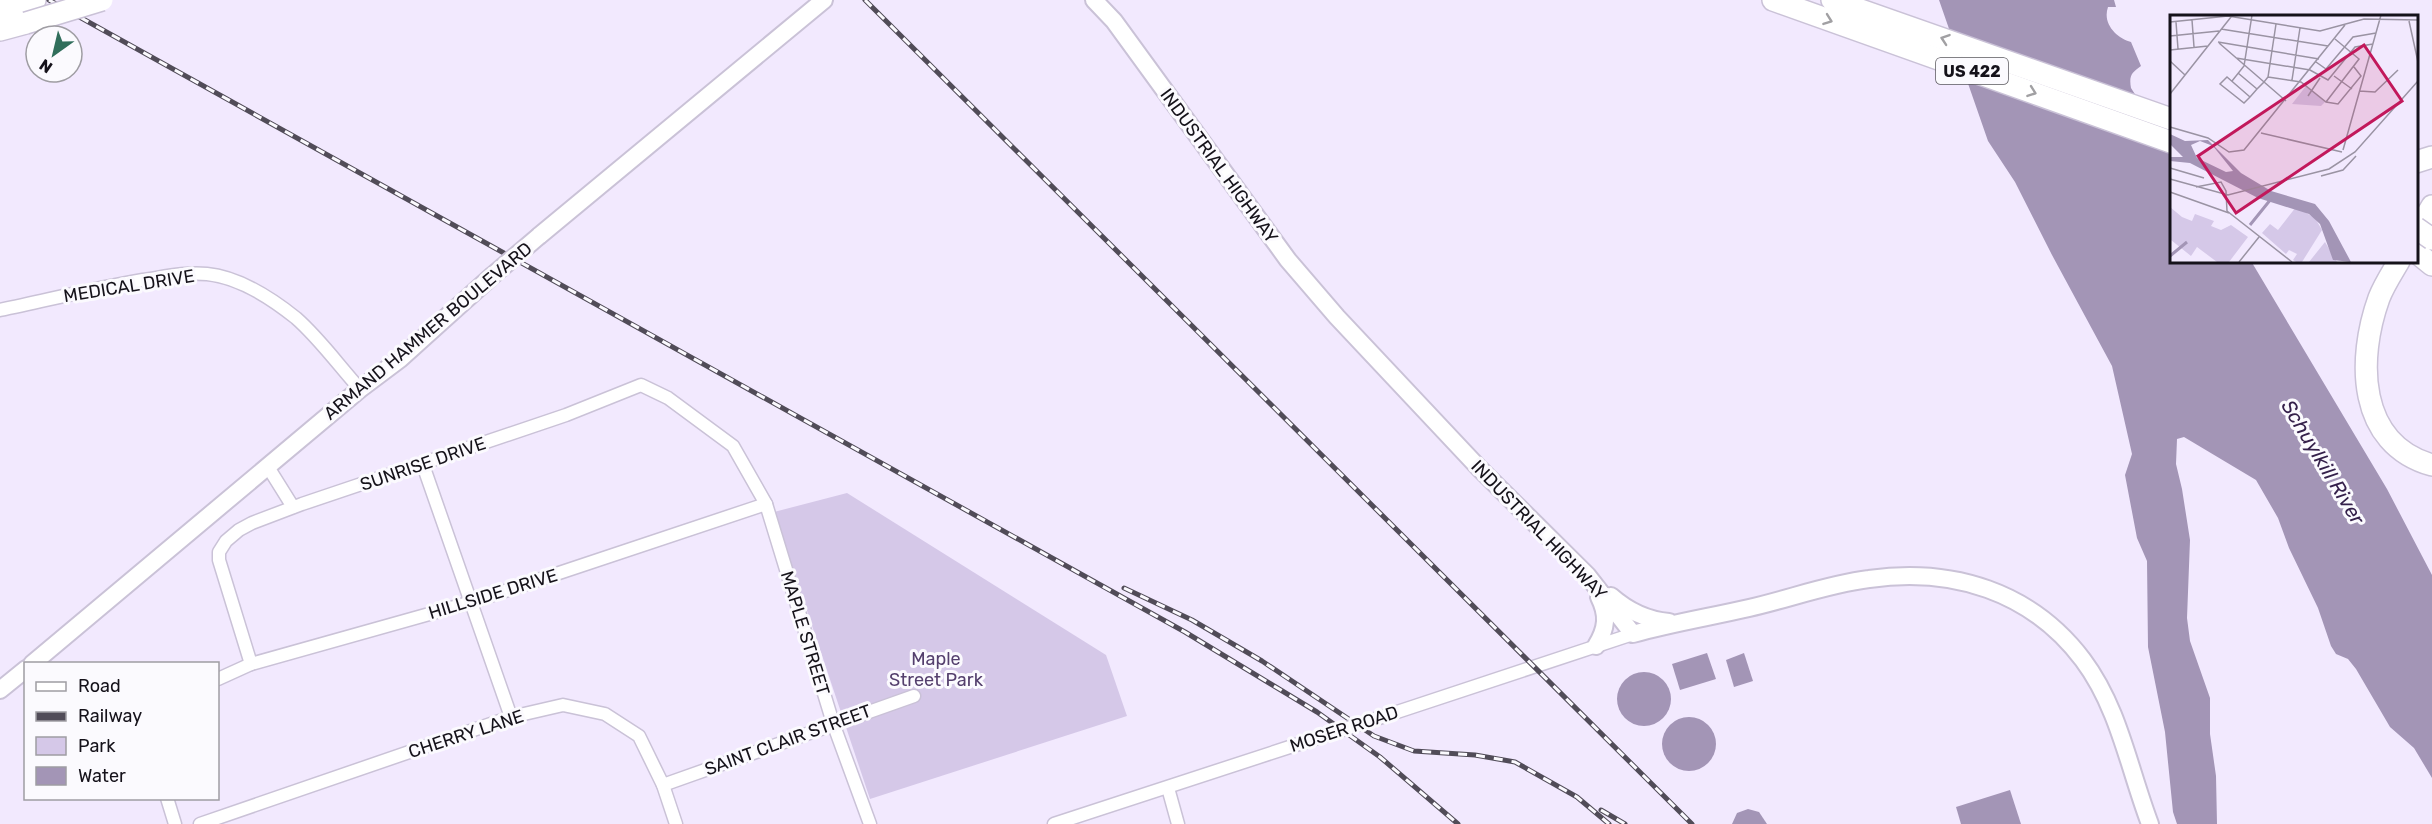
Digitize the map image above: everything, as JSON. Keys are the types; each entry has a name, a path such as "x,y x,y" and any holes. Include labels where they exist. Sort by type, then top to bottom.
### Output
{"highway":[{"path":"0,30 13,13 35,0"},
{"path":"13,13 102,0"},
{"name":"US 422","path":"1773,0 2170,142"},
{"name":"US 422","path":"1832,0 2170,119"},
{"path":"2139,107 2170,112"},
{"path":"2417,161 2432,157"},
{"path":"2417,230 2432,206"},
{"path":"2422,256 2432,225"},
{"path":"2417,236 2422,256"},
{"path":"2398,262 2384,286 2371,327 2367,365 2369,399 2378,425 2391,443 2414,458 2432,465"},
{"path":"2417,262 2393,289 2382,319 2377,352 2377,386 2383,412 2397,434 2410,446 2432,455"}],"street":[{"name":"ARMAND HAMMER BOULEVARD","path":"33,662 360,389 400,359 539,236 824,0"},
{"name":"INDUSTRIAL HIGHWAY","path":"1094,0 1114,21 1288,260 1337,317 1479,468 1587,575 1633,634"},
{"name":"MEDICAL DRIVE","path":"0,310 111,286 183,274 208,274 244,285 281,307 297,320 360,389"},
{"name":"SUNRISE DRIVE","path":"251,664 219,560 219,552 226,541 239,530 293,507 566,415 641,385 668,398 733,446"},
{"name":"MAPLE STREET","path":"733,446 766,504 833,723 870,824"},
{"path":"423,465 511,717"},
{"path":"268,466 293,507"},
{"name":"HILLSIDE DRIVE","path":"219,679 251,664 472,602 766,504"},
{"path":"1587,575 1622,605 1659,621 1672,623"},
{"path":"1587,575 1605,609 1606,621 1603,634 1596,646"},
{"path":"1633,634 1672,623 1748,608 1868,579 1922,575 1953,578 2010,598 2033,613 2063,638 2084,661 2103,692 2118,728 2150,824"},
{"name":"MOSER ROAD","path":"1054,824 1633,634"},
{"path":"0,690 24,671"},
{"name":"SAINT CLAIR STREET","path":"663,785 914,696"},
{"name":"CHERRY LANE","path":"200,824 511,717 563,705 605,714 639,736 663,785 676,824"},
{"path":"1168,788 1178,824"},
{"path":"168,800 175,824"}],"green space":[{"name":"Maple Street Park","path":"847,493 1106,655 1127,716 870,799 774,512"}],"water":[{"name":"Schuylkill River","path":"1939,0 2114,0 2116,7 2108,7 2109,24 2116,34 2131,42 2141,66 2131,75 2131,88 2170,149 2170,262 2252,262 2387,489 2432,575 2432,778 2414,748 2390,727 2356,669 2348,659 2336,654 2331,646 2318,608 2289,548 2278,518 2256,480 2184,437 2177,439 2176,464 2190,540 2187,618 2190,641 2210,698 2210,734 2216,776 2217,824 2177,824 2173,812 2165,732 2148,647 2147,561 2137,538 2125,475 2132,454 2112,366 2015,182 1988,141"},
{"path":"1707,653 1716,679 1680,690 1672,664"},
{"path":"1744,653 1753,681 1734,687 1726,660"},
{"path":"1644,672 1654,674 1663,680 1669,689 1671,699 1669,709 1663,718 1654,724 1644,726 1634,724 1625,718 1619,709 1617,699 1619,689 1625,680 1634,674"},
{"path":"1689,717 1699,719 1708,725 1714,734 1716,744 1714,754 1708,763 1699,769 1689,771 1679,769 1670,763 1664,754 1662,744 1664,734 1670,725 1679,719"},
{"path":"2010,790 2021,824 1961,824 1956,807"},
{"path":"1748,809 1759,812 1767,824 1732,824 1737,813"}],"railway":[{"path":"49,0 1185,632 1317,712 1380,757 1458,824"},
{"path":"865,0 1692,824"},
{"path":"1124,588 1192,620 1262,661 1374,736 1414,751 1475,755 1515,762 1577,797 1609,824"},
{"path":"1601,810 1625,824"}]}
